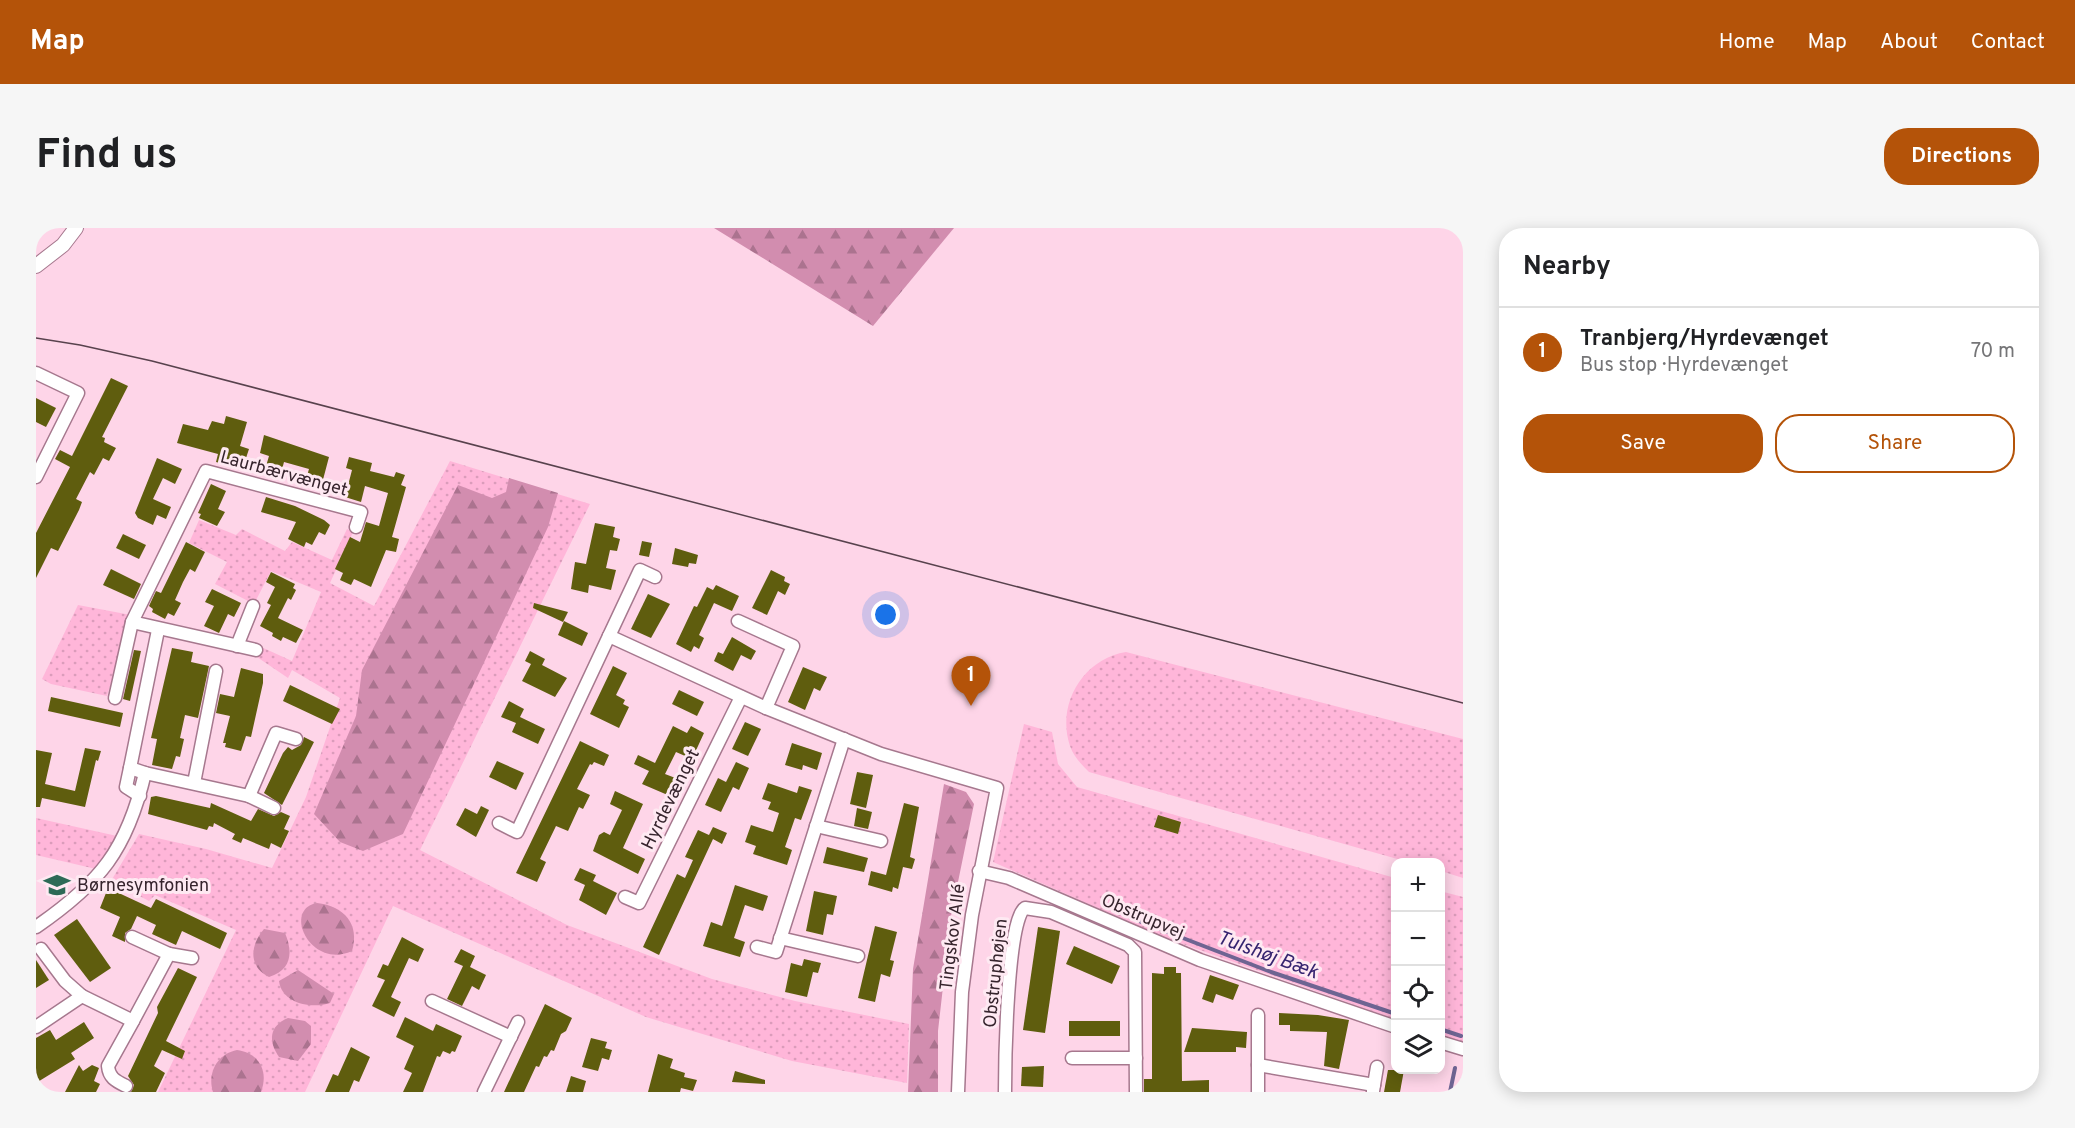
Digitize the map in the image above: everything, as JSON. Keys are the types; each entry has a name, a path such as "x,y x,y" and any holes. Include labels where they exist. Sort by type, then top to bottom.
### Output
{"street":[{"path":"36,266 63,245 76,228"},
{"path":"36,373 78,393 36,477"},
{"name":"Laurbærvænget","path":"115,698 132,622 206,471 361,512 356,527"},
{"path":"498,823 518,832 640,570 654,577"},
{"path":"237,646 254,606"},
{"path":"738,621 793,646 766,708"},
{"path":"132,622 158,630 256,650"},
{"path":"140,796 126,787 158,630"},
{"path":"609,636 741,698 844,739 776,952 757,947"},
{"path":"194,783 216,671"},
{"name":"Hyrdevænget","path":"625,897 639,903 741,698"},
{"path":"249,796 276,733 296,739"},
{"name":"Tingskov Allé","path":"844,739 882,754 997,788 979,871 962,992 958,1092"},
{"path":"130,768 249,796 274,808"},
{"path":"36,927 93,883 119,847 140,796 145,773"},
{"path":"816,826 881,841"},
{"name":"Obstrupvej","path":"979,871 1009,878 1200,960 1391,1026"},
{"name":"Obstruphøjen","path":"1005,1092 1010,972 1017,917 1024,908 1051,912 1128,945 1135,952 1136,1092"},
{"path":"132,937 169,954 192,958"},
{"path":"780,938 858,956"},
{"path":"38,947 65,981 82,996 133,1021"},
{"path":"126,1086 114,1080 109,1073 108,1066 169,954"},
{"path":"36,1027 82,996"},
{"path":"432,1001 510,1037"},
{"path":"1258,1015 1258,1092"},
{"path":"484,1092 518,1022"},
{"path":"1445,1044 1463,1049"},
{"path":"1072,1058 1136,1058"},
{"path":"1258,1065 1373,1089 1377,1067"}],"shaded area":[{"path":"450,461 590,504 420,850 567,925 712,979 795,1001 909,1024 907,1083 792,1061 646,1017 393,906 305,1092 158,1092 236,930 155,895 149,901 111,881 139,834 206,849 272,868 306,797 340,698 292,670 288,678 254,655 259,646 292,661 321,592 271,571 254,604 215,584 227,562 189,543 199,520 236,535 242,529 285,551 292,542 332,560 347,529 353,532 330,583 374,606"},
{"path":"78,605 131,615 107,696 51,684 42,679"},
{"path":"1126,652 1463,739 1463,878 1445,872 1445,858 1394,858 1089,772 1070,746 1067,715 1070,700 1077,686 1097,664 1111,656"},
{"path":"1024,724 1052,732 1058,764 1077,787 1391,877 1391,1018 1166,938 993,862"},
{"path":"36,818 117,836 96,869 36,855"},
{"path":"1445,892 1463,897 1463,1043 1445,1036"}],"green space":[{"path":"714,228 954,228 873,326"},
{"path":"509,478 558,493 548,527 403,834 363,851 340,842 314,814 356,716 362,670 458,485 492,498 506,492"},
{"path":"944,784 966,792 974,804 951,916 938,1031 938,1092 908,1092 913,969"},
{"path":"317,903 335,908 348,918 354,933 352,951 337,955 313,946 302,926 302,916 307,908"},
{"path":"264,929 285,933 290,953 289,960 282,970 269,977 257,968 253,955 256,942"},
{"path":"298,970 334,994 330,1003 307,1005 292,1000 286,995 279,981"},
{"path":"288,1018 305,1021 311,1026 311,1044 298,1061 279,1057 273,1045 274,1030 277,1025"},
{"path":"237,1050 251,1055 260,1064 264,1077 261,1092 213,1092 211,1078 215,1065 224,1056"}],"building":[{"path":"111,378 128,386 102,437 105,438 104,442 116,448 109,461 103,458 94,475 90,472 76,499 82,502 79,510 58,551 51,548 36,578 36,533 70,467 55,459 60,450 72,456"},
{"path":"36,398 56,408 46,427 36,422"},
{"path":"226,416 247,422 240,446 249,449 245,461 237,459 234,467 216,462 218,454 177,443 183,424 208,430 212,421 224,424"},
{"path":"264,435 329,457 320,491 304,486 309,469 284,462 280,477 264,473 269,456 260,453"},
{"path":"349,457 372,463 370,471 394,477 396,472 405,475 401,485 406,487 392,537 399,539 396,552 386,550 371,587 354,579 351,585 340,580 343,573 335,569 350,537 360,542 366,522 379,526 388,493 365,486 361,502 345,497 352,470 346,468"},
{"path":"157,458 182,469 175,484 163,478 153,499 171,507 166,519 157,515 153,525 138,518 135,513"},
{"path":"211,484 226,491 218,509 225,512 217,526 199,518 201,514 198,513"},
{"path":"266,497 295,506 324,520 330,525 325,535 319,532 312,545 306,542 304,547 288,539 296,522 261,512"},
{"path":"595,523 615,527 613,537 620,539 617,551 610,550 606,568 616,570 611,590 589,585 588,593 571,589 575,562 586,564"},
{"path":"123,534 146,545 139,559 116,548"},
{"path":"642,541 652,543 649,557 639,555"},
{"path":"186,542 205,552 195,572 190,569 183,582 175,600 181,603 174,616 168,613 165,619 152,612 153,609 149,606 156,591 161,593"},
{"path":"675,548 698,555 696,564 689,563 688,567 672,564"},
{"path":"111,569 141,584 134,599 103,585"},
{"path":"771,570 785,577 784,581 790,584 785,595 778,591 767,615 752,608"},
{"path":"271,572 295,584 293,588 296,590 291,600 288,598 278,618 303,630 296,643 283,637 281,641 272,636 273,633 260,626 271,605 267,603 275,587 266,582"},
{"path":"716,585 739,596 732,611 714,603 699,635 704,638 699,649 694,646 691,652 676,644 694,606 697,607 707,587 713,590"},
{"path":"212,589 241,603 234,617 228,614 219,633 204,626 214,606 205,602"},
{"path":"648,594 670,604 651,638 631,629"},
{"path":"534,603 568,612 563,622 533,608"},
{"path":"564,621 588,633 582,646 558,635"},
{"path":"732,637 756,651 751,660 741,655 733,671 714,661 718,652 723,654"},
{"path":"172,648 193,652 191,662 209,666 198,718 185,715 180,738 184,739 180,757 176,756 172,769 152,765 157,739 151,738"},
{"path":"134,650 141,651 130,701 123,699"},
{"path":"530,651 545,659 542,665 567,678 555,697 522,681 531,664 525,661"},
{"path":"613,666 627,673 616,695 625,700 623,704 629,707 619,728 590,714"},
{"path":"803,667 827,677 820,691 814,688 805,710 788,702"},
{"path":"241,668 263,674 263,683 251,737 246,736 241,751 225,747 226,743 223,743 230,716 216,713 220,694 234,697"},
{"path":"290,685 340,709 332,724 283,701"},
{"path":"679,690 704,702 697,716 672,704"},
{"path":"51,697 123,713 120,727 48,711"},
{"path":"509,701 524,709 520,717 545,729 538,744 512,732 516,723 501,717"},
{"path":"745,722 761,729 748,756 732,749"},
{"path":"673,726 687,733 691,726 704,733 692,759 676,752 665,774 678,779 670,796 642,784 649,771 634,764 638,755 655,763"},
{"path":"304,737 314,742 282,805 264,793 283,753 288,747 292,750 301,745"},
{"path":"580,741 609,755 604,766 594,762 590,764 577,789 590,795 583,809 579,807 568,831 556,826 540,859 546,862 537,882 516,873"},
{"path":"792,743 822,753 817,770 803,765 802,770 785,765"},
{"path":"85,748 101,751 98,761 96,760 85,807 42,798 40,807 36,807 36,750 52,753 45,784 75,791"},
{"path":"497,761 524,773 516,790 489,777"},
{"path":"736,762 749,768 739,790 733,787 721,812 705,805 718,778 726,782"},
{"path":"857,772 873,775 866,808 850,804"},
{"path":"768,783 797,793 799,786 812,790 801,820 795,818 785,847 792,850 787,865 753,854 756,846 745,842 751,825 773,832 779,813 768,809 771,802 762,799"},
{"path":"615,791 643,804 623,848 645,859 638,874 593,851 599,835 604,832 610,835 622,810 610,804"},
{"path":"156,796 210,808 211,803 251,821 258,809 274,816 281,812 290,816 284,829 289,831 281,848 271,843 269,849 243,838 241,843 232,839 235,834 214,823 213,827 209,826 207,830 148,814 151,797"},
{"path":"904,803 919,807 910,857 915,859 912,869 903,867 898,889 893,887 892,892 868,885 871,871 886,875"},
{"path":"481,806 489,810 476,837 456,825 465,808 477,814"},
{"path":"857,808 872,812 868,829 854,826"},
{"path":"1158,815 1181,822 1178,834 1154,827"},
{"path":"713,827 727,833 722,844 713,839 659,955 643,947 677,874 685,878 693,860 685,857 698,830 709,835"},
{"path":"827,847 868,858 864,872 823,863"},
{"path":"580,868 596,875 593,881 617,893 606,915 579,900 585,885 574,880"},
{"path":"735,885 768,896 763,911 745,905 734,938 745,942 740,957 703,946 711,922 722,926"},
{"path":"108,888 151,908 156,899 227,933 220,949 182,931 176,945 152,934 156,925 137,916 131,929 125,933 125,942 112,936 120,917 100,908"},
{"path":"814,891 837,896 833,915 827,914 823,935 806,931"},
{"path":"77,919 111,968 90,982 54,935"},
{"path":"875,926 897,932 890,960 894,961 890,977 881,974 875,1002 858,998"},
{"path":"1038,927 1060,931 1045,1033 1023,1030"},
{"path":"402,937 424,949 418,962 409,958 391,997 401,1002 394,1017 372,1006 385,980 377,977 383,964 388,966"},
{"path":"1074,946 1120,966 1112,984 1066,964"},
{"path":"461,949 475,956 470,967 486,975 479,990 472,986 462,1006 447,999 463,966 454,962"},
{"path":"804,959 821,963 818,973 813,972 807,997 785,992 791,963 802,966"},
{"path":"36,960 49,980 36,988"},
{"path":"1164,967 1176,967 1176,973 1181,973 1182,1081 1209,1080 1209,1092 1144,1092 1144,1079 1152,1079 1152,973 1164,974"},
{"path":"178,968 197,977 166,1041 185,1051 182,1059 162,1050 154,1066 165,1073 156,1092 131,1092 134,1085 128,1076 158,1013 157,1007"},
{"path":"1210,975 1239,985 1233,1000 1216,994 1213,1003 1202,999"},
{"path":"545,1004 572,1018 566,1031 561,1034 554,1051 551,1050 547,1057 544,1056 539,1067 536,1066 524,1092 504,1092"},
{"path":"1279,1013 1318,1015 1349,1020 1339,1069 1324,1066 1327,1032 1290,1031 1290,1025 1279,1025"},
{"path":"405,1017 433,1031 436,1024 462,1036 455,1052 452,1051 450,1054 443,1051 440,1057 437,1056 423,1092 403,1092 412,1073 404,1069 414,1046 396,1037"},
{"path":"1069,1021 1120,1021 1120,1036 1069,1036"},
{"path":"84,1022 94,1038 71,1053 75,1059 36,1083 36,1038 50,1030 56,1040"},
{"path":"1192,1028 1247,1032 1246,1048 1236,1047 1236,1052 1184,1052"},
{"path":"591,1038 607,1042 605,1048 612,1050 609,1060 602,1058 598,1071 582,1067"},
{"path":"351,1047 370,1057 359,1082 354,1080 349,1092 325,1092 333,1074 338,1076"},
{"path":"658,1054 673,1059 670,1068 685,1073 684,1077 697,1080 693,1091 681,1088 680,1092 648,1092"},
{"path":"79,1065 83,1071 92,1065 99,1068 94,1081 100,1084 96,1092 65,1092"},
{"path":"1044,1066 1043,1087 1021,1086 1022,1067"},
{"path":"1388,1070 1391,1070 1391,1074 1403,1074 1400,1092 1384,1092"},
{"path":"735,1071 765,1080 765,1084 732,1082"},
{"path":"571,1076 586,1081 583,1092 566,1092"}],"waterway":[{"name":"Tulshøj Bæk","path":"1131,918 1271,972 1391,1012"},
{"name":"Tulshøj Bæk","path":"1445,1031 1461,1036"},
{"name":"Tulshøj Bæk","path":"1450,1092 1455,1068"}],"tram line":[{"path":"36,338 152,361 1463,703"}],"place":[{"name":"Tranbjerg/Hyrdevænget","path":"971,706"},
{"name":"Børnesymfonien","path":"57,885"}]}
